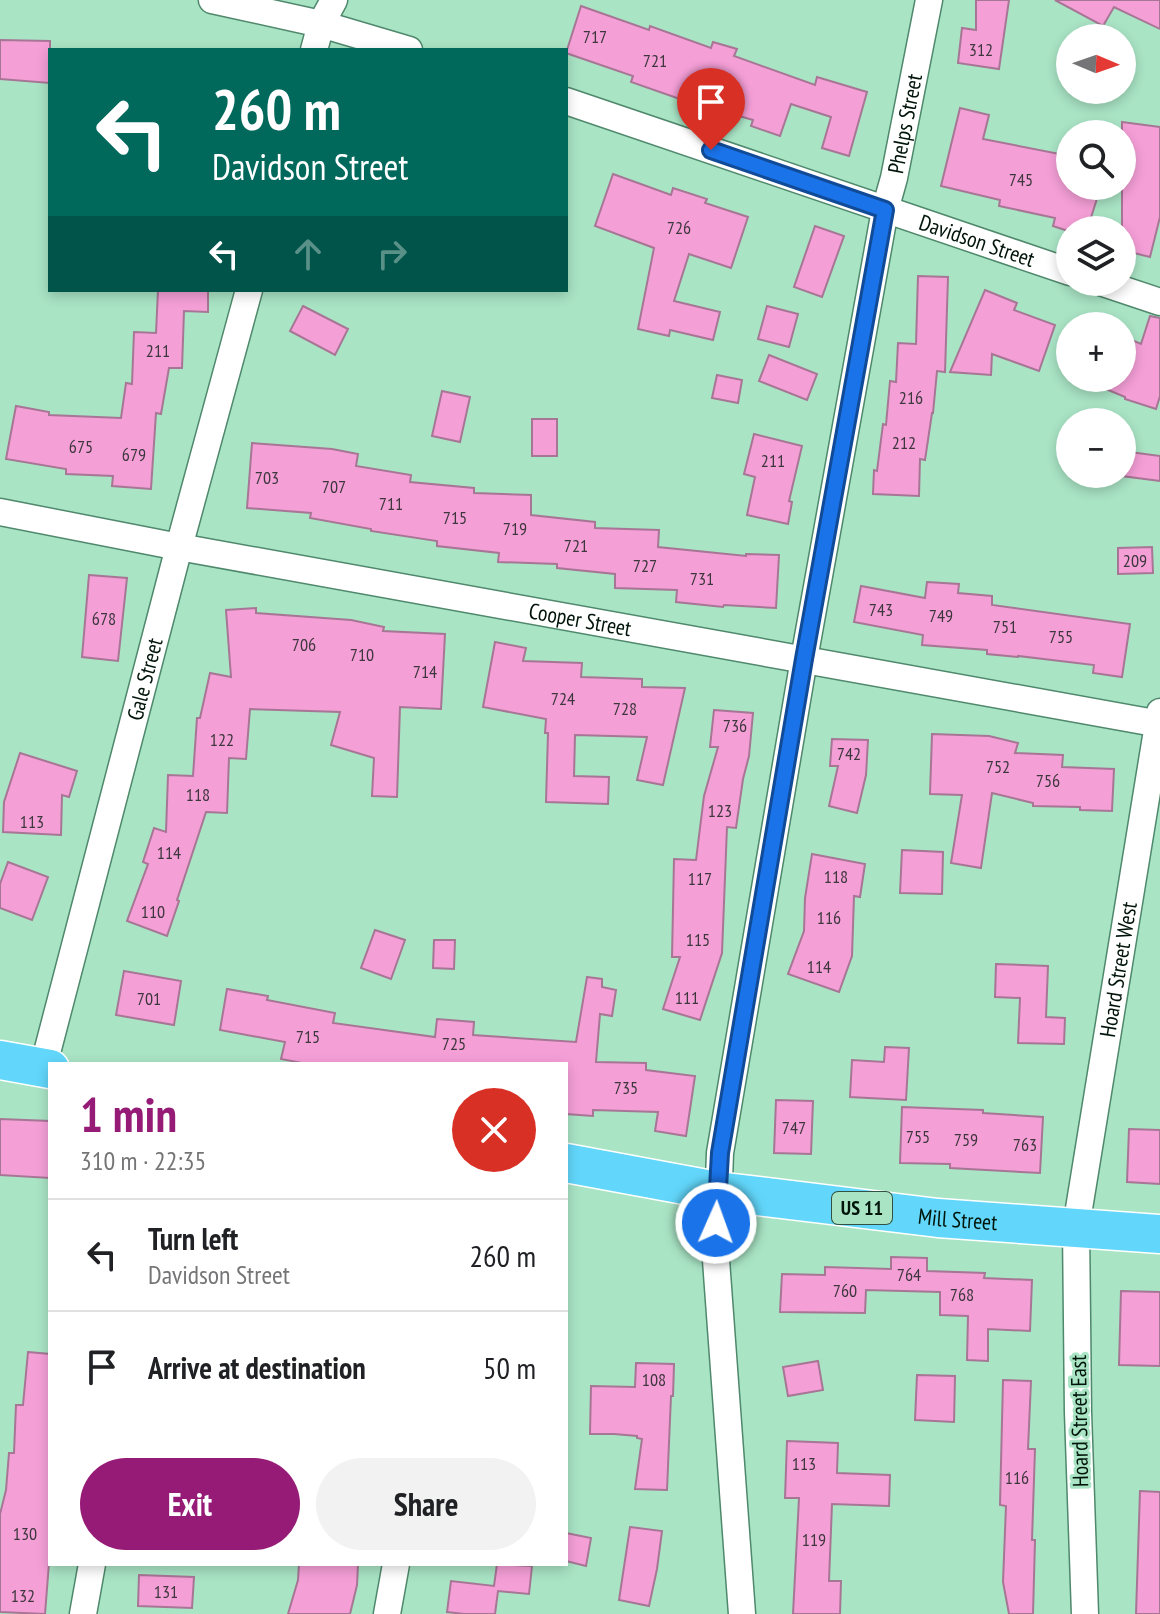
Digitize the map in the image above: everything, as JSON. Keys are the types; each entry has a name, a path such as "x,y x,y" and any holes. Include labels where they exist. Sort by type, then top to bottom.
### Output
{"highway":[{"path":"0,1060 46,1069"},
{"name":"Mill Street","path":"568,1163 717,1191 938,1218 1160,1234"}],"street":[{"path":"212,0 321,24 402,48"},
{"path":"315,48 321,24 334,0"},
{"name":"Phelps Street","path":"735,1608 716,1260 720,1153 804,659 885,210 929,0"},
{"name":"Davidson Street","path":"568,102 1056,267"},
{"name":"Gale Street","path":"46,1069 179,547 248,292"},
{"path":"1136,294 1160,302"},
{"name":"Cooper Street","path":"0,512 179,547 1159,720"},
{"name":"Hoard Street West","path":"1076,1227 1159,720"},
{"name":"Hoard Street East","path":"1076,1227 1085,1614"},
{"path":"83,1614 92,1566"},
{"path":"387,1614 396,1566"}],"building":[{"path":"976,0 1009,0 999,69 958,63 962,28 976,30"},
{"path":"1055,0 1160,0 1160,29 1114,7 1104,24"},
{"path":"581,6 711,48 713,42 737,49 734,56 815,85 817,77 867,92 849,156 822,148 831,117 791,104 780,136 751,126 753,120 631,82 633,76 568,54"},
{"path":"0,40 50,41 48,83 0,79"},
{"path":"960,108 989,115 983,139 1056,153 1056,200 1097,200 1091,216 1056,216 1056,227 1053,226 1055,218 999,206 1000,200 941,186"},
{"path":"1136,124 1160,127 1160,217 1150,257 1136,254 1136,216 1122,216 1122,200 1136,200"},
{"path":"613,174 671,195 673,188 707,199 705,203 748,217 731,268 689,254 674,301 720,312 713,340 670,330 669,336 638,329 654,248 595,226"},
{"path":"815,226 844,236 822,297 794,287"},
{"path":"918,276 948,277 945,372 937,371 925,460 920,459 919,496 873,494 874,470 877,471 883,424 886,425 890,381 896,382 898,343 916,344"},
{"path":"985,290 1017,303 1014,310 1055,325 1039,371 992,354 991,375 950,372"},
{"path":"158,292 208,292 208,312 184,311 182,368 169,368 161,414 156,413 151,489 112,486 113,476 66,474 66,469 6,459 16,406 49,412 49,415 121,418 126,383 132,384 134,332 156,333"},
{"path":"303,306 348,329 335,355 290,331"},
{"path":"767,306 798,314 789,347 758,339"},
{"path":"1150,316 1160,318 1160,396 1156,409 1113,392 1136,392 1136,342 1141,344"},
{"path":"769,355 817,374 807,400 759,381"},
{"path":"717,375 742,380 738,403 712,398"},
{"path":"442,391 470,397 460,442 432,436"},
{"path":"532,419 557,419 557,456 532,456"},
{"path":"754,434 802,446 789,501 792,502 788,524 747,515 755,477 744,474"},
{"path":"252,443 358,454 356,466 411,475 410,482 474,488 474,493 531,495 531,515 595,522 595,528 659,530 658,547 746,556 779,555 776,608 676,602 677,590 615,588 615,574 557,568 557,564 498,562 499,553 437,546 437,541 310,518 311,513 247,508"},
{"path":"1136,453 1160,456 1160,481 1136,478"},
{"path":"1152,547 1153,573 1118,574 1118,548"},
{"path":"89,575 127,578 118,661 82,657"},
{"path":"927,582 959,584 958,593 992,596 992,605 1130,624 1122,677 1093,673 1094,665 987,654 987,650 922,645 923,635 854,622 861,586 925,598"},
{"path":"256,608 256,613 351,620 384,627 383,631 445,634 441,709 400,707 397,797 372,796 374,758 331,745 340,712 250,709 246,759 229,758 227,813 206,812 167,936 127,921 148,864 143,862 154,828 166,832 168,775 193,776 197,718 200,718 210,673 231,677 226,610"},
{"path":"495,642 526,648 523,661 582,663 581,677 642,679 642,687 685,688 663,785 637,780 647,737 575,735 574,776 609,777 608,804 546,802 546,719 483,707"},
{"path":"714,710 753,713 736,828 727,827 722,953 700,1020 663,1009 680,957 672,957 674,859 696,860 704,796 718,747 710,747"},
{"path":"932,734 989,736 1018,743 1015,753 1063,755 1062,767 1114,769 1112,811 1033,806 1033,803 992,793 981,868 951,863 962,795 930,794"},
{"path":"832,739 868,740 866,775 857,813 829,806 838,766 830,766"},
{"path":"20,753 77,771 69,797 62,795 61,835 3,832 4,802"},
{"path":"902,850 943,852 942,894 900,893"},
{"path":"812,854 865,864 860,897 854,896 852,956 839,992 788,974 804,931 805,898"},
{"path":"8,862 48,877 32,920 0,908 0,884"},
{"path":"375,930 405,940 391,979 361,968"},
{"path":"434,940 455,940 454,969 433,968"},
{"path":"996,964 1048,966 1046,1017 1065,1018 1064,1044 1018,1043 1020,998 995,997"},
{"path":"124,971 181,981 174,1025 116,1015"},
{"path":"587,977 602,979 602,987 616,990 612,1016 600,1014 596,1062 646,1063 646,1070 695,1076 686,1136 655,1131 658,1112 593,1110 593,1116 568,1114 568,1062 297,1062 281,1059 285,1042 220,1030 227,989 335,1013 333,1023 435,1037 437,1019 474,1022 473,1035 576,1042"},
{"path":"885,1047 909,1048 906,1100 850,1097 852,1060 884,1062"},
{"path":"776,1100 813,1101 811,1154 774,1153"},
{"path":"902,1107 983,1110 983,1113 1043,1117 1040,1173 950,1168 950,1164 900,1163"},
{"path":"0,1119 48,1121 48,1178 0,1175"},
{"path":"1129,1129 1160,1130 1160,1184 1127,1182"},
{"path":"891,1257 927,1258 927,1271 985,1273 984,1278 1032,1280 1030,1331 988,1329 988,1361 967,1360 968,1316 940,1315 940,1292 866,1290 865,1313 780,1312 782,1274 825,1275 825,1267 891,1269"},
{"path":"1121,1291 1160,1292 1160,1366 1119,1365"},
{"path":"28,1352 48,1354 49,1566 45,1614 0,1612 0,1514 6,1490 9,1453 14,1453 16,1405 23,1405"},
{"path":"818,1361 823,1390 788,1396 783,1367"},
{"path":"636,1363 674,1364 667,1490 635,1489 642,1439 637,1436 590,1434 591,1386 635,1387"},
{"path":"917,1375 955,1376 954,1422 915,1420"},
{"path":"1003,1380 1031,1381 1028,1449 1035,1449 1033,1614 1009,1614 1003,1582 1006,1506 1000,1505"},
{"path":"787,1441 838,1443 837,1473 890,1475 889,1506 832,1504 829,1581 841,1581 840,1614 793,1614 799,1498 785,1498"},
{"path":"1140,1491 1160,1492 1160,1614 1136,1614"},
{"path":"630,1527 662,1531 649,1606 619,1600"},
{"path":"568,1533 591,1538 586,1566 568,1562"},
{"path":"299,1566 358,1566 350,1614 288,1614"},
{"path":"497,1566 532,1566 529,1594 498,1591 495,1614 447,1612 451,1581 494,1586"},
{"path":"139,1575 194,1577 192,1608 138,1606"}],"route":[{"path":"711,150 885,210 804,659 720,1153 716,1223"}]}
